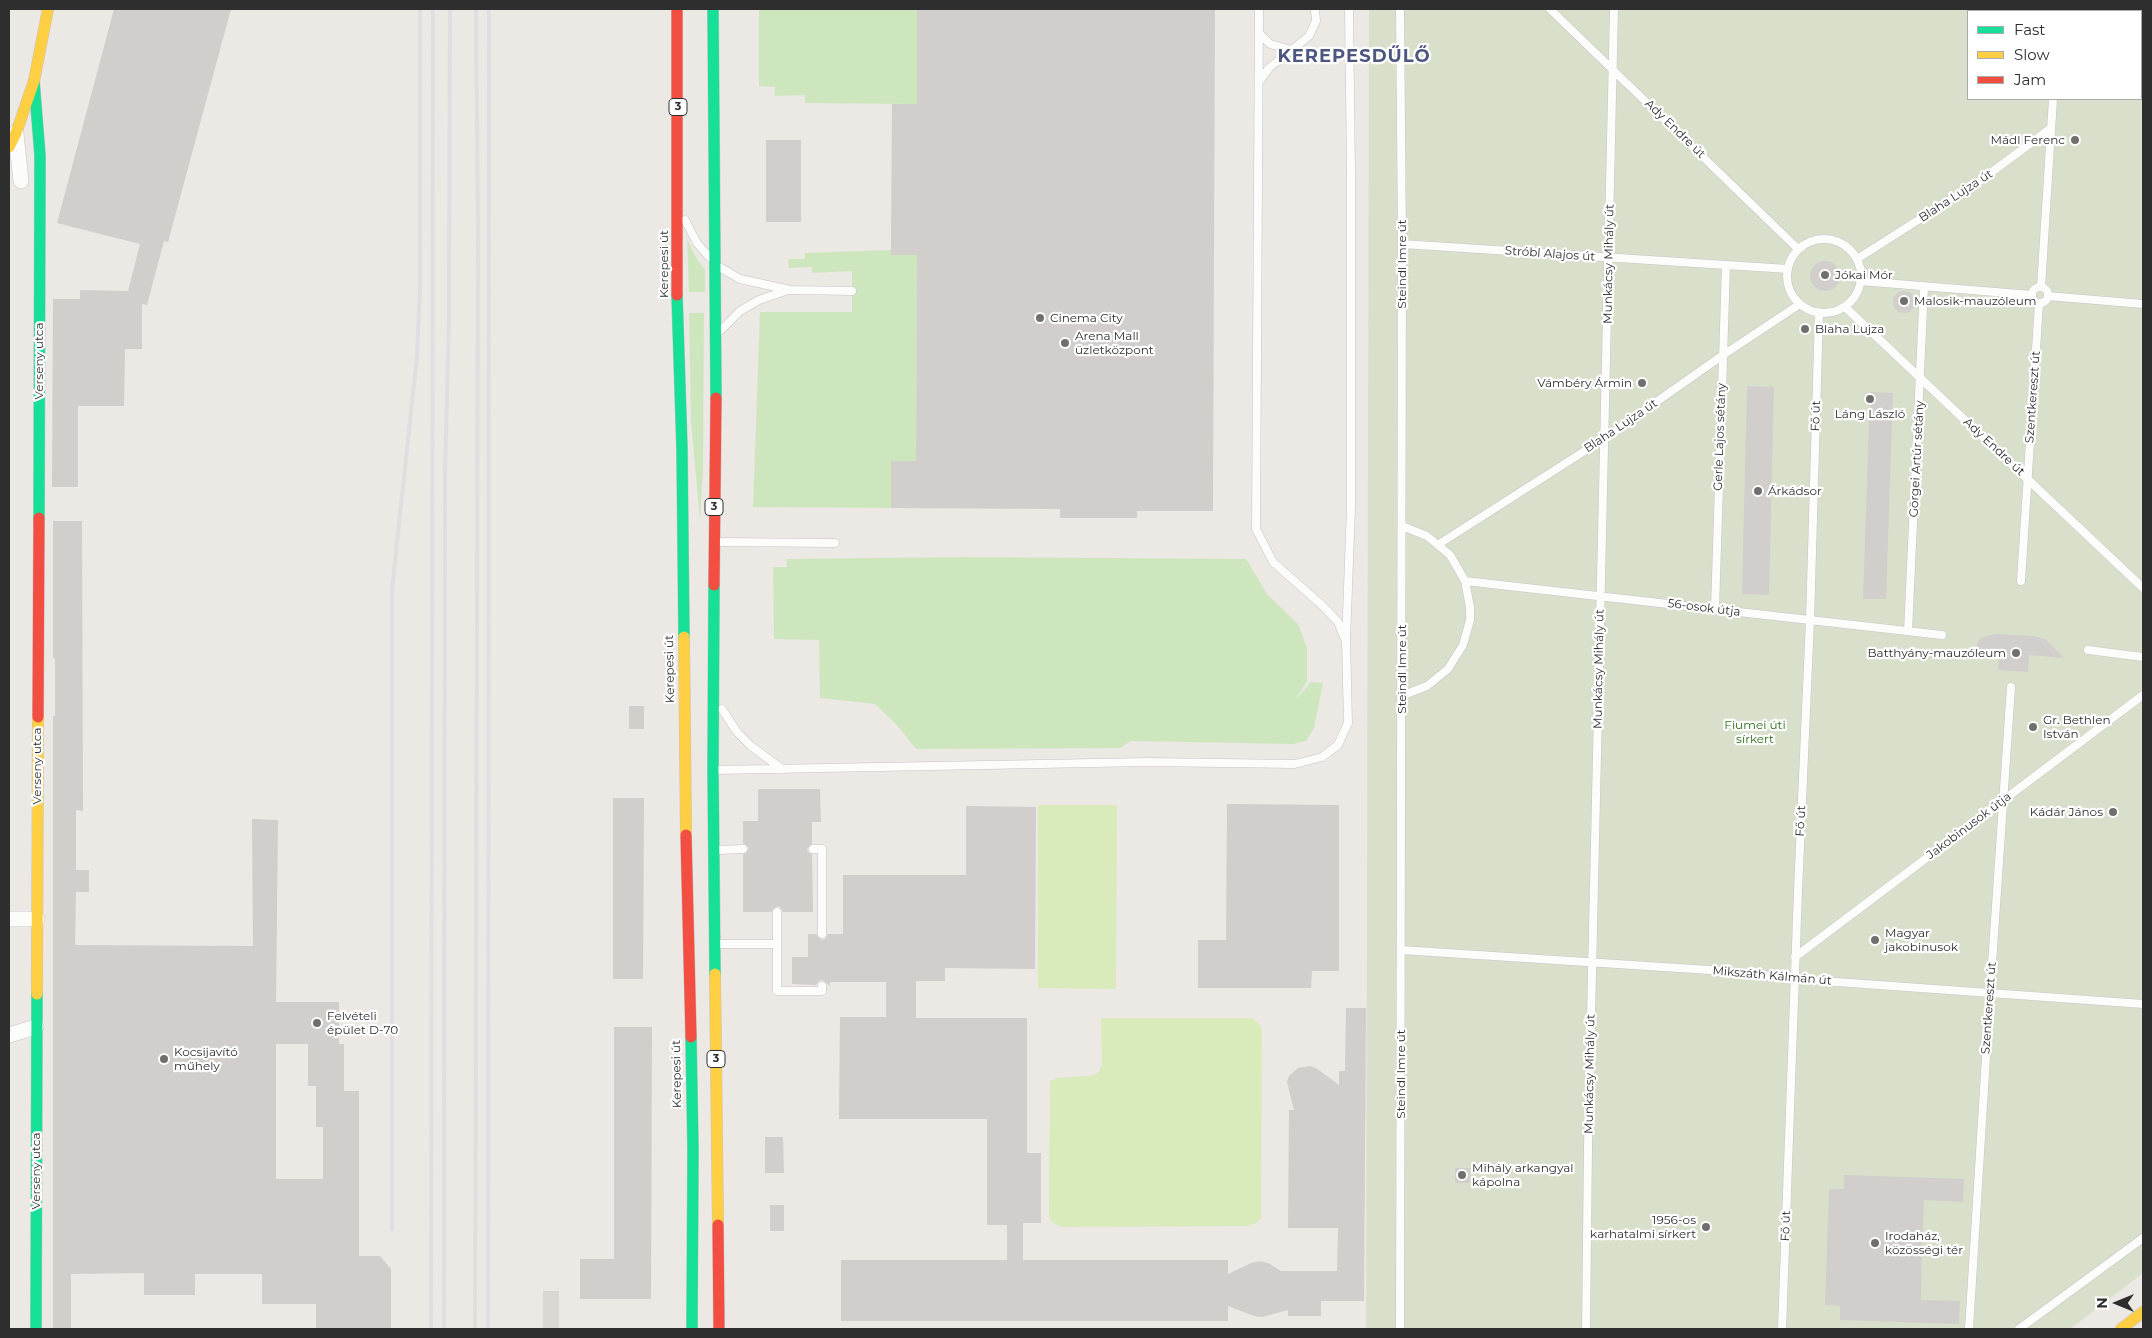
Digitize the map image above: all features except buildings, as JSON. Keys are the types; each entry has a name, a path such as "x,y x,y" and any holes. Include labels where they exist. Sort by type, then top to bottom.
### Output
{"main road":[{"path":"12,140 34,81 48,9"},
{"name":"Kerepesi út","path":"678,9 677,302 682,449 685,771 693,1150 692,1322"},
{"name":"3","path":"713,9 716,335 713,542 713,770 719,1329"},
{"name":"Verseny utca","path":"34,81 40,155 36,1329"},
{"path":"2121,1329 2143,1312"}],"street":[{"path":"12,140 15,177 39,202"},
{"path":"9,919 37,919"},
{"path":"9,1035 36,1027"},
{"path":"692,1322 701,1329"}],"lane":[{"path":"1259,9 1256,529 1273,562 1324,607 1338,622 1346,641"},
{"path":"1260,80 1269,68 1309,36 1316,21 1315,9"},
{"path":"713,770 1148,762 1295,764 1322,757 1338,745 1348,723 1346,641 1351,507 1349,9"},
{"name":"Steindl Imre út","path":"1400,9 1402,244 1400,1329"},
{"name":"Ady Endre út","path":"1550,9 1613,68 1798,250"},
{"name":"Munkácsy Mihály út","path":"1586,1329 1614,9"},
{"path":"1259,33 1270,44 1291,50"},
{"path":"2041,287 2053,100"},
{"name":"Blaha Lujza út","path":"1857,260 1981,180 2051,128"},
{"path":"678,205 697,243 715,264 740,279 790,290 852,291"},
{"path":"1815,240 1834,241 1843,245 1857,260 1860,281 1858,291 1845,307 1837,311 1819,313 1809,310 1800,304 1789,288 1788,269 1792,258 1798,250 1815,240"},
{"name":"Stróbl Alajos út","path":"1402,244 1788,269"},
{"name":"Gerle Lajos sétány","path":"1715,609 1726,265"},
{"path":"1860,281 2032,295"},
{"name":"Görgei Artúr sétány","path":"1908,631 1924,287"},
{"path":"2041,287 2046,289 2048,296 2044,302 2039,303 2033,299 2032,295 2036,288 2041,287"},
{"path":"716,335 740,312 759,300 790,290"},
{"path":"2048,296 2143,304"},
{"name":"Szentkereszt út","path":"2021,581 2039,303"},
{"name":"Blaha Lujza út","path":"1439,544 1605,438 1723,355 1800,304"},
{"name":"Ady Endre út","path":"1845,307 2143,588"},
{"name":"Fő út","path":"1782,1329 1794,979 1810,620 1819,313"},
{"path":"1402,526 1421,533 1439,544 1454,561 1465,581 1470,607 1470,620 1463,645 1457,657 1438,678 1414,692 1402,696"},
{"path":"713,542 835,543"},
{"name":"56-osok útja","path":"1465,581 1942,635"},
{"path":"2088,650 2143,657"},
{"path":"713,678 720,703 730,723 751,746 782,769"},
{"name":"Szentkereszt út","path":"1969,1329 2011,687"},
{"name":"Jakobinusok útja","path":"1795,957 2143,695"},
{"path":"714,850 743,849"},
{"path":"813,849 822,849 822,934"},
{"path":"777,912 777,991 822,988"},
{"path":"715,944 777,944"},
{"name":"Mikszáth Kálmán út","path":"1402,950 1593,964 1726,971 1794,979 2143,1004"},
{"path":"2019,1329 2143,1238"}],"green space":[{"path":"759,9 917,9 917,104 805,103 805,95 775,96 775,87 759,86"},
{"name":"Fiumei úti sírkert","path":"1369,9 2143,9 2143,1273 2070,1329 1366,1329"},
{"path":"687,239 695,256 705,270 705,292 689,292"},
{"path":"891,250 917,255 916,461 891,462 891,508 753,507 760,312 852,312 852,271 812,273 812,267 789,268 788,259 805,259 805,253"},
{"path":"689,313 704,313 703,470 700,520 691,422"},
{"path":"965,557 1246,559 1267,594 1298,624 1307,648 1307,681 1296,699 1311,682 1323,683 1314,728 1306,741 1293,744 1131,741 1120,748 916,749 896,724 875,704 820,698 819,640 774,639 773,567 787,567 786,559"},
{"path":"1038,805 1117,805 1116,989 1038,988"},
{"path":"1101,1018 1252,1018 1262,1028 1261,1218 1257,1223 1246,1226 1061,1227 1052,1222 1049,1218 1050,1081 1057,1078 1090,1076 1098,1073 1102,1065"}],"shaded area":[{"path":"543,1291 559,1291 559,1328 580,1329 521,1329 543,1328"}],"railway":[{"path":"392,1230 392,589 417,356 420,286 420,9"},
{"path":"431,1329 433,9"},
{"path":"444,1329 445,471 449,321 450,9"},
{"path":"475,1329 478,230 476,9"},
{"path":"488,1329 489,9"}],"traffic: fast":[{"path":"713,9 716,398"},
{"path":"34,81 40,155 39,518"},
{"path":"677,295 682,449 684,637"},
{"path":"714,585 715,974"},
{"path":"36,1329 37,994"},
{"path":"691,1037 693,1150 692,1329"}],"traffic: slow":[{"path":"9,147 16,133 34,81 48,9"},
{"path":"684,637 686,835"},
{"path":"37,994 38,717"},
{"path":"715,974 718,1225"},
{"path":"2121,1329 2143,1312"}],"traffic: jam":[{"path":"677,9 677,295"},
{"path":"714,585 716,398"},
{"path":"38,717 39,518"},
{"path":"686,835 691,1037"},
{"path":"718,1225 719,1329"}],"place":[{"name":"Mádl Ferenc","path":"2075,140"},
{"name":"Jókai Mór","path":"1825,275"},
{"name":"Malosik-mauzóleum","path":"1904,301"},
{"name":"Cinema City","path":"1040,318"},
{"name":"Blaha Lujza","path":"1805,329"},
{"name":"Arena Mall üzletközpont","path":"1065,343"},
{"name":"Vámbéry Ármin","path":"1642,383"},
{"name":"Láng László","path":"1870,399"},
{"name":"Árkádsor","path":"1758,491"},
{"name":"Batthyány-mauzóleum","path":"2016,653"},
{"name":"Gr. Bethlen István","path":"2033,727"},
{"name":"Kádár János","path":"2113,812"},
{"name":"Magyar jakobinusok","path":"1875,940"},
{"name":"Felvételi épület D-70","path":"317,1023"},
{"name":"Kocsijavító műhely","path":"164,1059"},
{"name":"Mihály arkangyal kápolna","path":"1462,1175"},
{"name":"1956-os karhatalmi sírkert","path":"1706,1227"},
{"name":"Irodaház, közösségi tér","path":"1875,1243"}],"district":[{"name":"KEREPESDŰLŐ","path":"1354,57"}]}
